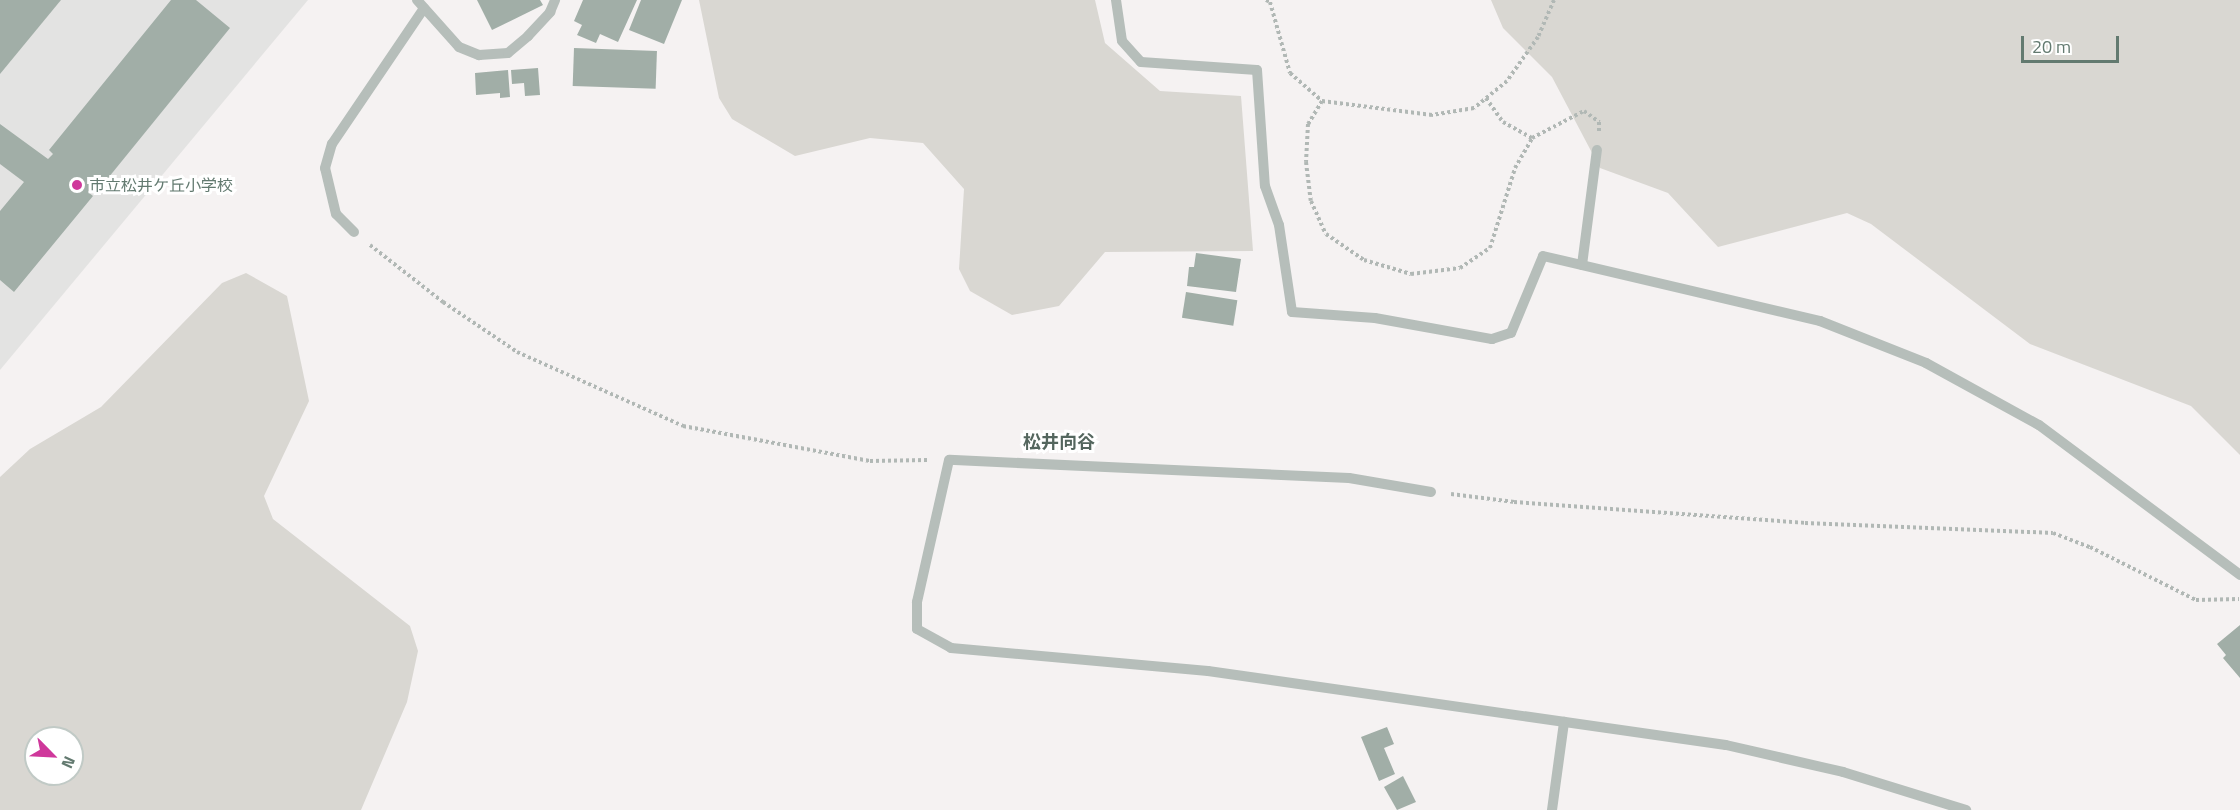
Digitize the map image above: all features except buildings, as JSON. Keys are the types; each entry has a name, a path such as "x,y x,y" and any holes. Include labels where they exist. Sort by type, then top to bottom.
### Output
{"street":[{"path":"354,232 336,214 325,168 332,144 421,4 459,47 479,56 508,53 528,36 550,12 555,0"},
{"path":"1116,0 1122,41 1141,62 1257,70 1264,186 1278,225 1292,312 1375,318 1492,339 1511,333 1543,256 1820,321 1926,363 2039,425 2240,575"},
{"path":"1582,266 1597,150"},
{"path":"1431,492 1349,478 948,460 917,611 917,629 951,648 1208,671 1738,748 1843,772 1966,810"},
{"path":"1552,810 1564,722"}],"path":[{"path":"1266,0 1270,2 1290,73 1322,101 1432,115 1474,108 1507,81 1538,37 1554,0"},
{"path":"1486,98 1503,122 1532,138"},
{"path":"1322,101 1308,124 1306,162 1311,201 1326,234 1364,260 1411,274 1460,268 1490,248 1515,168 1532,138 1584,111 1599,122 1597,150"},
{"path":"354,232 442,302 517,352 683,426 870,460 948,460"},
{"path":"1431,492 1514,502 1794,522 2053,533 2090,547 2196,600 2240,599"}],"shaded area":[{"name":"市立松井ケ丘小学校","path":"0,0 308,0 0,370"},
{"path":"699,0 1095,0 1105,43 1160,91 1241,96 1253,251 1105,252 1059,306 1012,315 970,291 959,269 964,189 923,143 870,138 795,156 732,119 719,98"},
{"path":"1491,0 2240,0 2240,455 2191,406 2030,344 1871,224 1847,213 1718,247 1668,193 1600,168 1552,77 1503,28"},
{"path":"246,273 287,296 309,401 264,496 273,519 410,626 418,651 407,702 361,810 0,810 0,477 30,449 101,407 222,283"}],"place":[{"name":"市立松井ケ丘小学校","path":"77,185"}],"district":[{"name":"松井向谷","path":"1059,442"}]}
